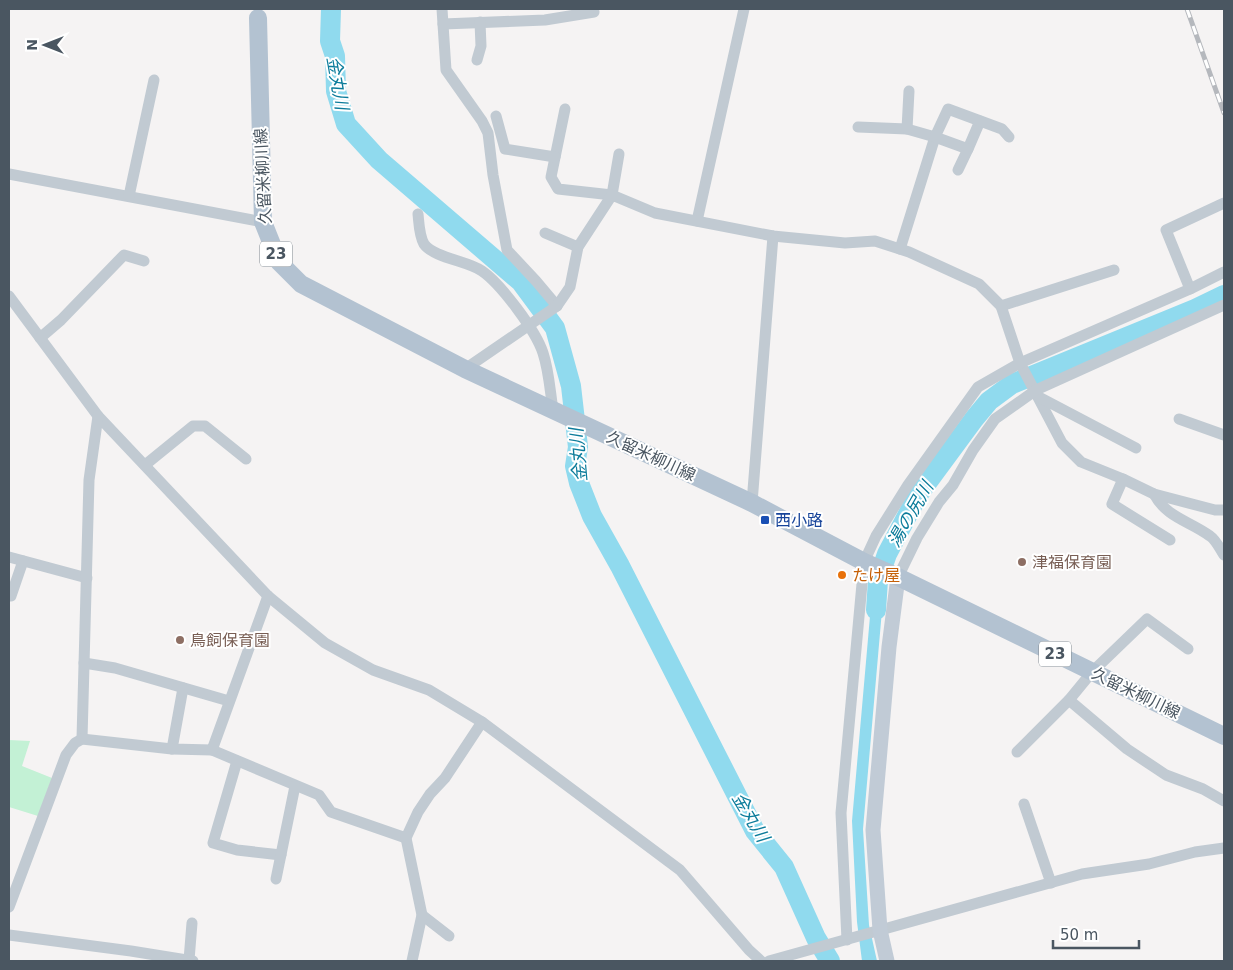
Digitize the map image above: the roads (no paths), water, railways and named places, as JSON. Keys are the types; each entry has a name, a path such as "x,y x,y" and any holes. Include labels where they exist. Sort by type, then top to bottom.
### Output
{"main road":[{"name":"久留米柳川線","path":"258,18 263,222 279,262 301,284 465,370 752,503 865,563 892,574 1224,736"}],"street":[{"path":"442,9 446,70 488,133 506,250 536,280 557,306"},
{"path":"697,221 744,9"},
{"path":"443,24 545,20 594,12"},
{"path":"477,60 481,46 480,22"},
{"path":"129,196 154,80"},
{"path":"906,129 909,91"},
{"path":"565,109 551,177 558,190 612,195 655,213 773,236 846,243 875,241 900,249 979,284 1002,306 1020,363 1038,393 1062,443 1081,462 1154,494 1215,510 1224,510"},
{"path":"900,249 934,137 948,109 1002,129 1009,137"},
{"path":"496,116 505,149 555,157"},
{"path":"958,170 980,121"},
{"path":"858,127 906,129 968,149"},
{"path":"465,370 557,306 570,287 578,247 612,195 619,154"},
{"path":"9,174 263,222"},
{"path":"1190,289 1166,230 1224,203"},
{"path":"418,214 420,232 425,244 436,252 482,271 503,292 529,326 543,352 549,380 552,409"},
{"path":"545,233 578,247"},
{"path":"752,503 773,236"},
{"path":"40,338 62,320 124,256 144,261"},
{"path":"1002,306 1114,270"},
{"path":"852,938 841,813 865,563 876,536 908,485 978,387 1020,363 1190,289 1224,272"},
{"path":"9,296 98,416 268,596 325,643 373,670 429,690 482,722 680,870 760,961"},
{"path":"887,961 876,931 873,830 889,647 892,574 939,502 953,485 972,450 995,419 1038,393 1224,305"},
{"path":"1038,393 1136,448"},
{"path":"82,739 90,480 98,416"},
{"path":"1178,418 1224,435"},
{"path":"145,465 194,426 205,426 246,459"},
{"path":"1123,479 1112,504 1170,540"},
{"path":"1154,494 1159,504 1181,520 1212,536 1224,555"},
{"path":"9,557 87,578"},
{"path":"9,596 11,596 23,561"},
{"path":"212,750 268,596"},
{"path":"1017,752 1069,700 1092,672 1147,619 1188,649"},
{"path":"84,663 115,668 229,701"},
{"path":"172,750 183,688"},
{"path":"1069,700 1127,749 1166,775 1203,789 1224,801"},
{"path":"412,961 422,915 406,838 418,812 430,794 445,778 482,722"},
{"path":"9,907 66,754 75,743 82,739 172,750 212,750 319,795 331,812 406,838"},
{"path":"237,761 212,842 237,850 281,855"},
{"path":"276,879 295,786"},
{"path":"1024,804 1051,883"},
{"path":"769,961 799,958 813,950 852,938 1082,874 1149,864 1195,852 1224,848"},
{"path":"422,915 449,936"},
{"path":"9,936 129,956 191,961 192,923"}],"water":[{"path":"873,582 884,587 863,829 869,925 877,961 862,961 857,922 852,821"},
{"path":"808,915 838,961 826,961 802,919"}],"waterway":[{"name":"金丸川","path":"331,9 330,41 335,56 336,91 346,124 379,160 521,282 555,328 571,386 578,447 575,466 579,483 592,516 620,566 755,831 784,867 816,938 830,961"},
{"name":"湯の尻川","path":"876,610 878,580 887,554 918,495 989,401 1012,384 1195,309 1224,295"}],"railway":[{"path":"1187,9 1224,113"}],"place":[{"name":"西小路","path":"765,520"},
{"name":"津福保育園","path":"1022,562"},
{"name":"たけ屋","path":"842,575"},
{"name":"鳥飼保育園","path":"180,640"}]}
